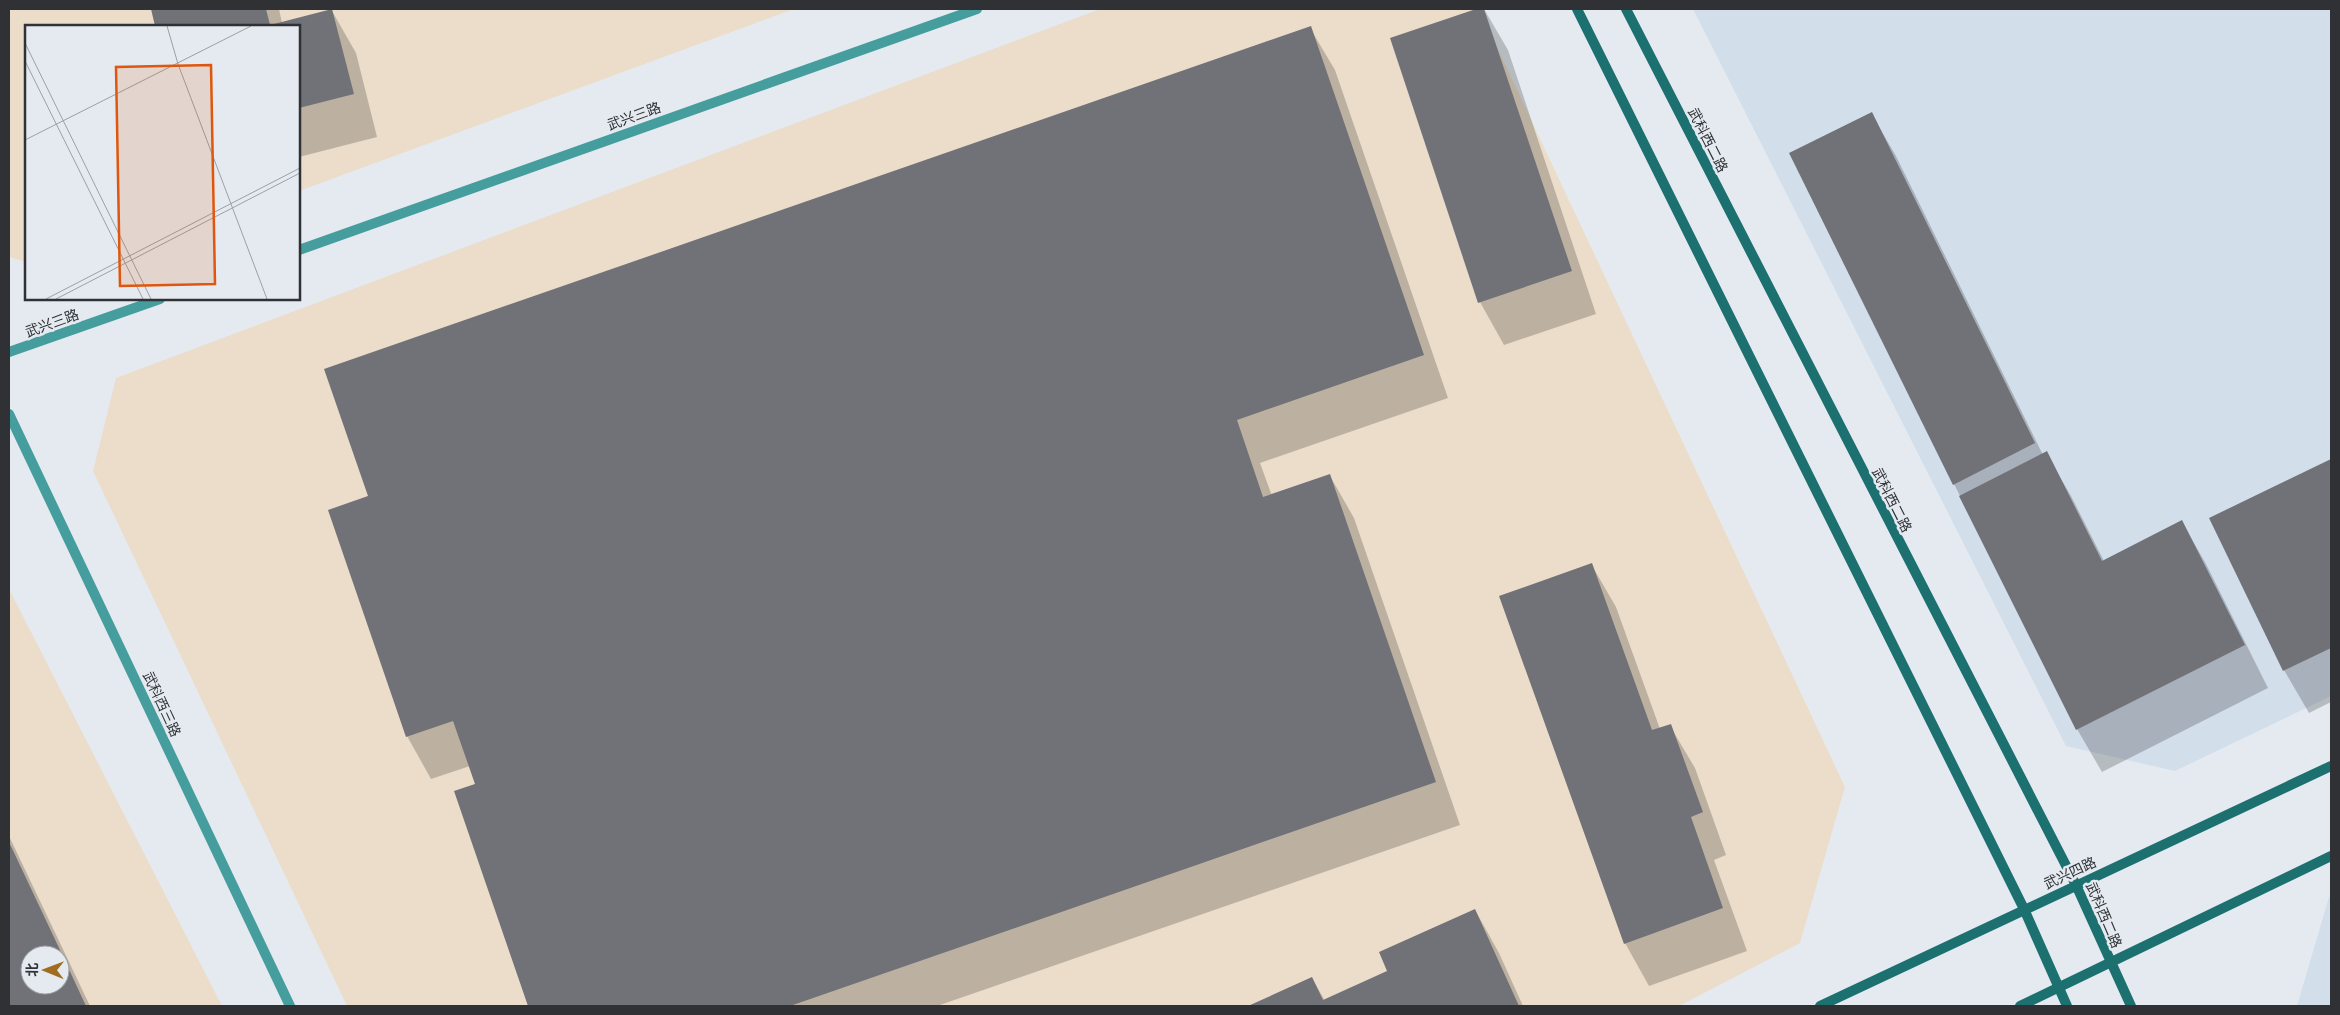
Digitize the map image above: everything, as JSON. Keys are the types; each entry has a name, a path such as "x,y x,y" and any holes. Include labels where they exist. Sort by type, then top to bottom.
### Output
{"street":[{"name":"武兴三路","path":"300,250 978,9"},
{"path":"1577,9 2024,909 2058,988 2068,1006"},
{"name":"武科西二路","path":"1626,9 2076,885 2131,1006"},
{"name":"武兴三路","path":"9,352 157,300"},
{"name":"武科西三路","path":"9,414 290,1006"},
{"name":"武兴四路","path":"1820,1006 2331,766"},
{"path":"2020,1006 2331,856"}],"shaded area":[{"path":"9,9 794,9 300,191 300,25 25,25 25,262 9,257"},
{"path":"1100,9 1479,9 1845,787 1800,943 1679,1006 347,1006 93,471 116,378"},
{"path":"1693,9 2331,9 2331,696 2175,771 2066,746"},
{"path":"9,589 222,1006 9,1006"},
{"path":"2331,896 2331,1006 2297,1006 2329,897"}],"building":[{"path":"151,9 266,9 270,25 155,25"},
{"path":"332,9 354,94 300,108 300,25 270,25"},
{"path":"1476,9 1484,9 1572,271 1478,303 1390,38"},
{"path":"1311,26 1424,355 1237,420 1263,497 1330,474 1436,782 790,1006 528,1006 454,791 475,784 453,721 406,737 328,510 368,496 324,369"},
{"path":"1872,112 2035,443 1953,485 1789,153"},
{"path":"2047,451 2102,561 2182,520 2245,645 2076,730 1959,496"},
{"path":"2331,459 2331,648 2283,671 2209,518"},
{"path":"1592,563 1652,730 1671,724 1703,812 1691,817 1723,908 1624,944 1499,596"},
{"path":"9,842 57,945 20,945 20,995 70,995 70,972 86,1006 9,1006"},
{"path":"1475,909 1519,1006 1248,1006 1312,977 1323,1000 1387,971 1379,952"}]}
